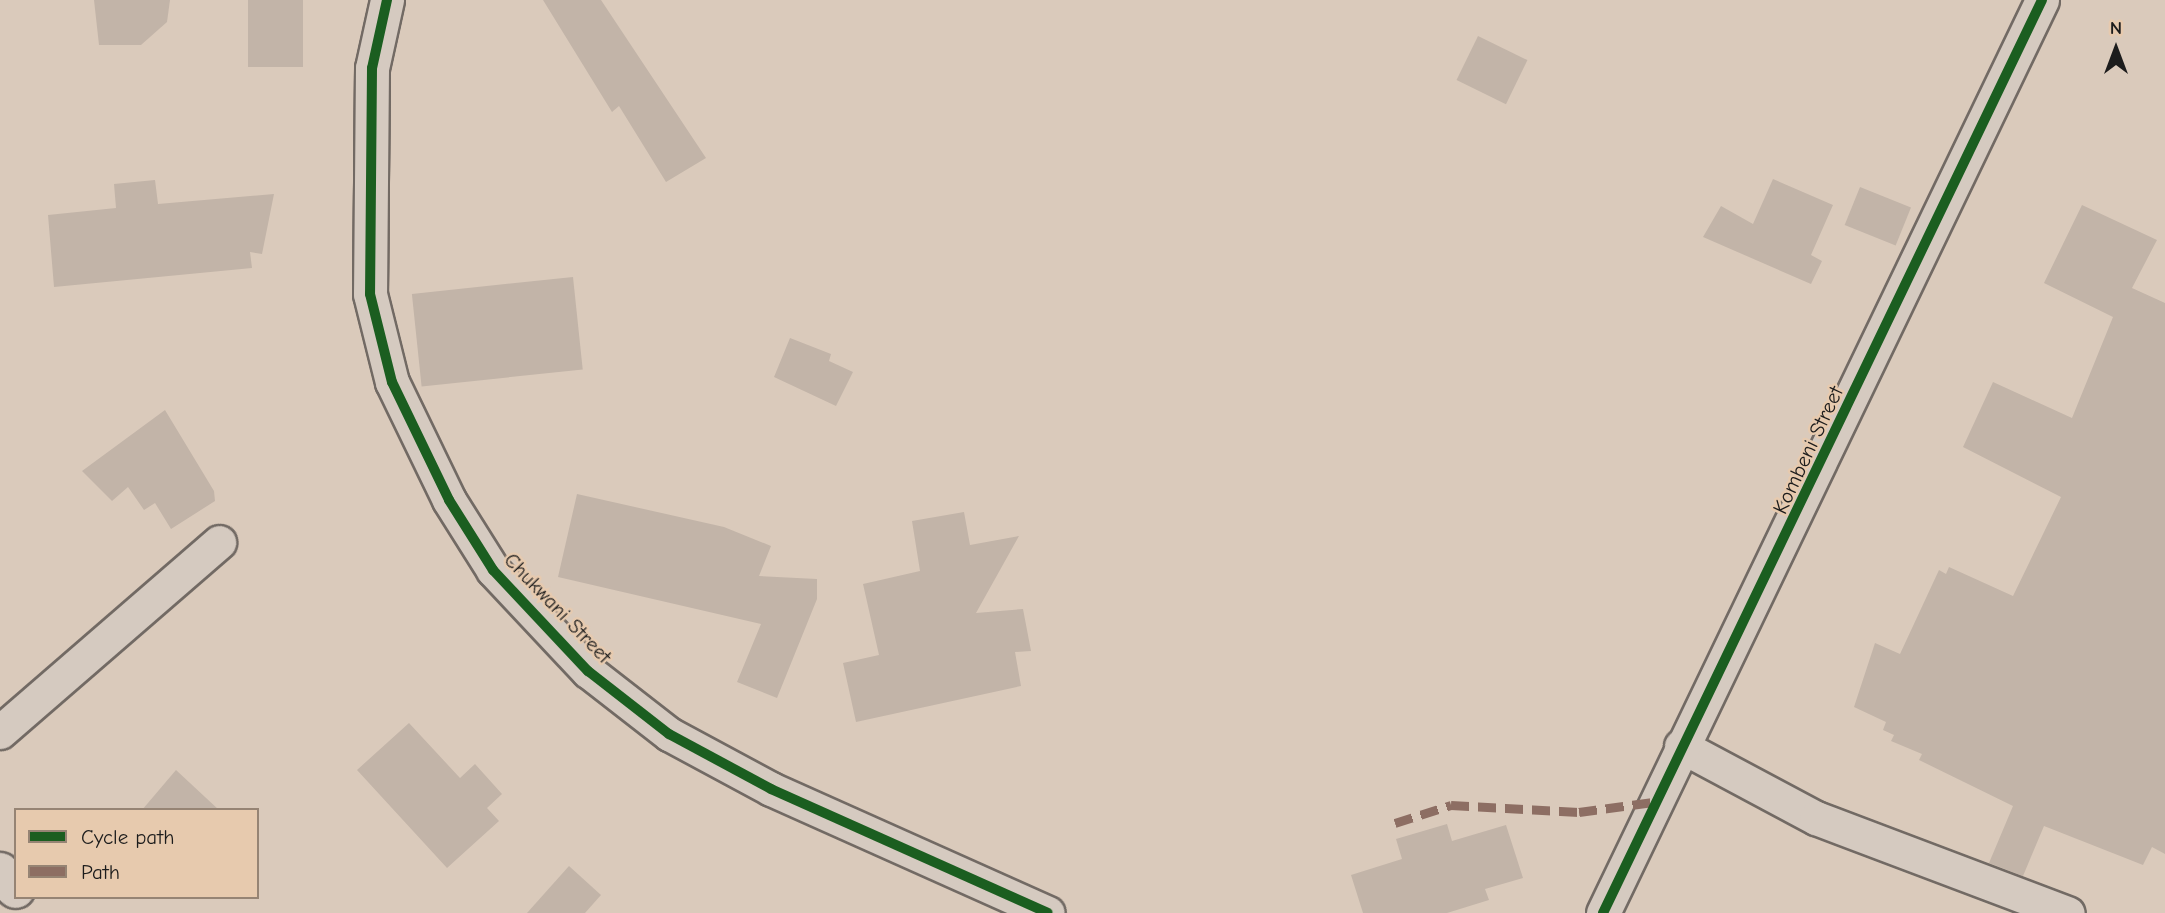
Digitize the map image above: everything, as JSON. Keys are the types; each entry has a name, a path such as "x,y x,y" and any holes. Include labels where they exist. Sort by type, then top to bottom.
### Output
{"street":[{"name":"Chukwani Street","path":"387,0 372,68 370,294 392,382 449,500 493,570 588,671 669,734 771,789 1048,913"},
{"name":"Kombeni Street","path":"1603,913 2042,0"},
{"path":"0,732 219,542"},
{"path":"1681,746 1816,818 2066,913"},
{"path":"0,872 14,888"},
{"path":"24,899 36,913"}],"building":[{"path":"94,0 170,0 167,22 141,45 99,45"},
{"path":"248,0 303,0 303,67 248,67"},
{"path":"543,0 601,0 706,158 666,182 619,106 612,112"},
{"path":"1478,36 1527,60 1506,104 1457,80"},
{"path":"1773,179 1833,205 1811,255 1822,261 1811,284 1703,237 1721,206 1753,224"},
{"path":"155,180 158,204 274,194 262,254 250,252 252,268 54,287 48,215 116,208 114,184"},
{"path":"1860,187 1911,208 1896,246 1845,225"},
{"path":"2082,205 2157,240 2132,288 2165,303 2165,854 2152,847 2143,865 2044,826 2023,876 1989,863 2013,806 1919,760 1922,754 1891,741 1894,735 1883,730 1886,722 1854,707 1875,643 1900,654 1939,570 1946,574 1949,567 2013,596 2061,497 1963,447 1993,382 2072,418 2113,317 2044,283"},
{"path":"573,277 583,369 422,386 412,294"},
{"path":"790,338 831,354 829,361 853,372 836,406 774,377"},
{"path":"165,410 214,491 215,501 171,529 155,503 144,510 128,487 112,501 82,471"},
{"path":"577,494 724,527 771,546 759,576 817,579 817,599 777,698 737,682 761,624 558,577"},
{"path":"964,512 970,545 1019,536 976,613 1023,609 1031,651 1015,652 1021,686 856,722 843,663 879,655 863,584 920,571 912,521"},
{"path":"409,723 460,778 475,764 502,794 487,808 499,821 447,868 357,770"},
{"path":"176,770 217,808 144,808"},
{"path":"1447,824 1452,841 1506,825 1523,878 1485,889 1489,900 1447,913 1363,913 1351,875 1402,859 1396,839"},
{"path":"569,866 601,895 585,913 527,913"}],"marked path":[{"path":"1395,823 1451,805 1579,812 1653,802"}],"cycle path":[{"path":"387,0 372,68 370,294 392,382 449,500 493,570 588,671 669,734 771,789 1048,913"},
{"path":"1603,913 2042,0"}]}
